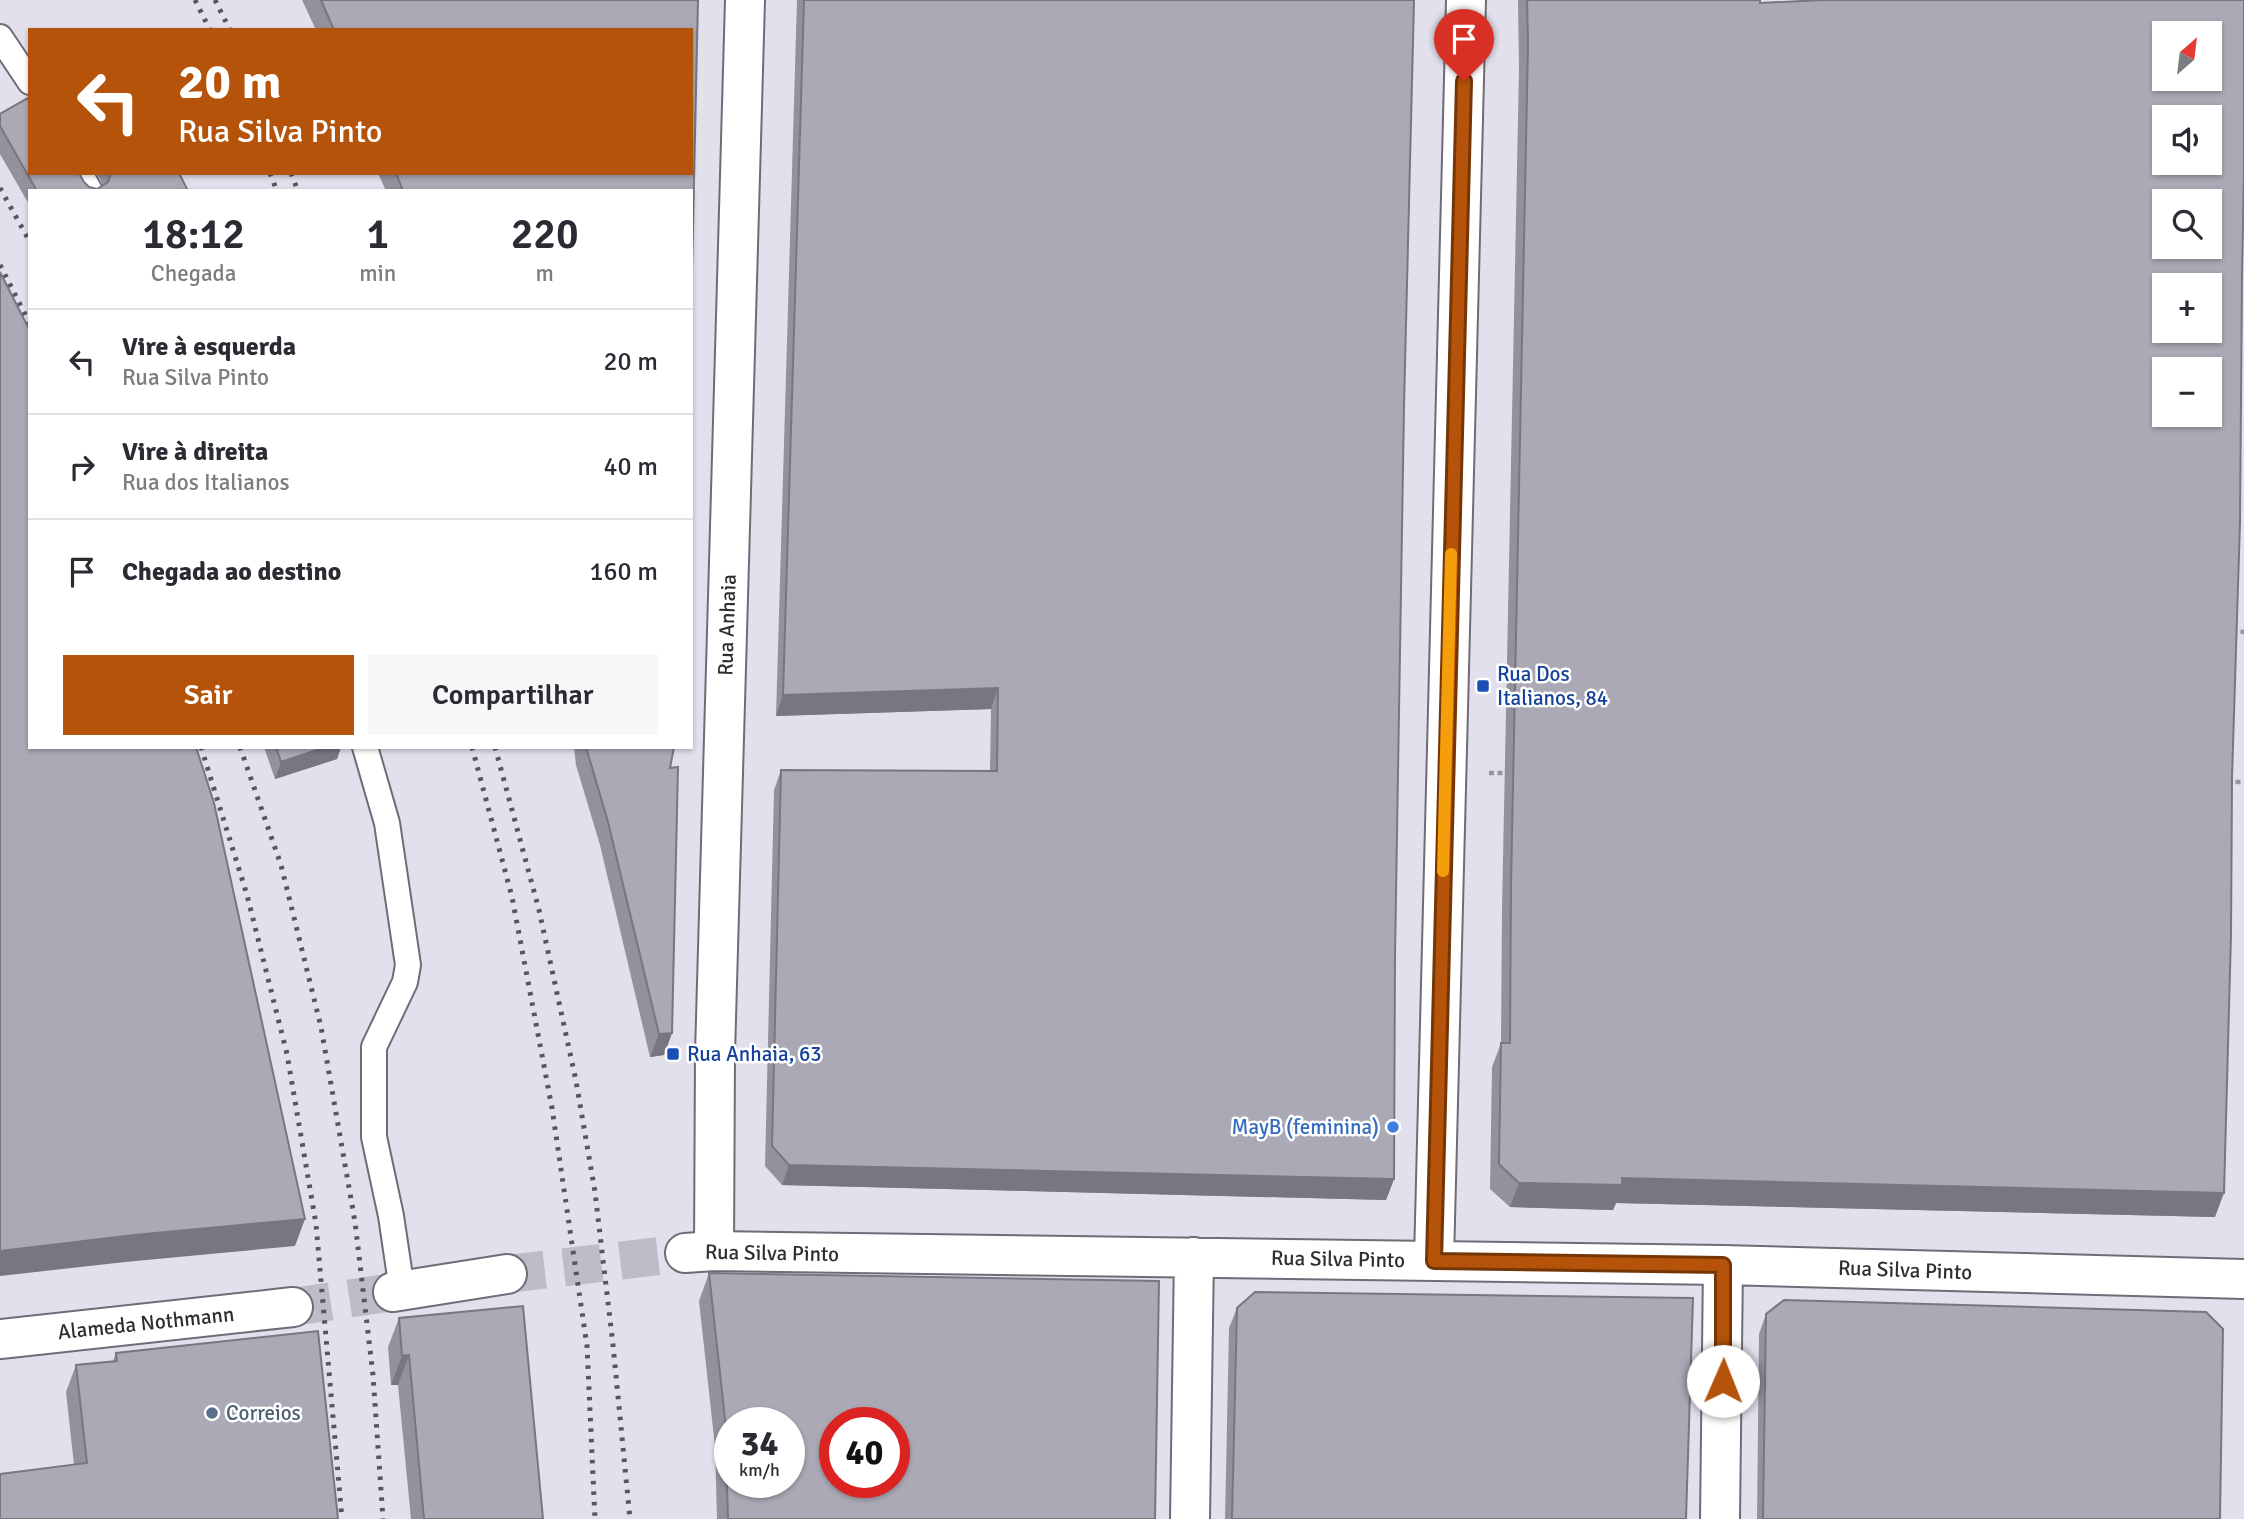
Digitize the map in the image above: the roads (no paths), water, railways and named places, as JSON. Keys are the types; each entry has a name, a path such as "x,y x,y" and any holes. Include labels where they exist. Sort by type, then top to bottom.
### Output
{"street":[{"name":"Rua Anhaia","path":"699,1252 715,1054 745,0"},
{"path":"1434,1261 1466,0"},
{"name":"Rua Silva Pinto","path":"699,1252 1723,1265 2244,1279"},
{"path":"1190,1519 1195,1257"},
{"path":"1720,1519 1723,1265"},
{"path":"397,1291 507,1274"},
{"name":"Alameda Nothmann","path":"0,1339 293,1307"}],"lane":[{"path":"0,37 28,79"},
{"path":"366,749 387,822 408,965 405,982 374,1046 374,1137 391,1216 397,1291"}],"tunnel":[{"path":"507,1274 685,1253"},
{"path":"293,1307 393,1292"}],"railway":[{"path":"195,0 209,28"},
{"path":"215,0 229,28"},
{"path":"271,175 276,189"},
{"path":"292,175 297,189"},
{"path":"0,188 28,238"},
{"path":"0,265 28,320"},
{"path":"202,749 247,895 287,1054 316,1224 342,1519"},
{"path":"241,749 281,865 321,1027 355,1222 373,1375 383,1519"},
{"path":"473,749 512,897 552,1108 587,1346 595,1519"},
{"path":"496,749 539,910 576,1081 595,1192 630,1519"}],"place":[{"name":"Rua Dos Italianos, 84","path":"1483,686"},
{"name":"Rua Anhaia, 63","path":"673,1054"},
{"name":"MayB (feminina)","path":"1393,1127"},
{"name":"Correios","path":"212,1413"}]}
